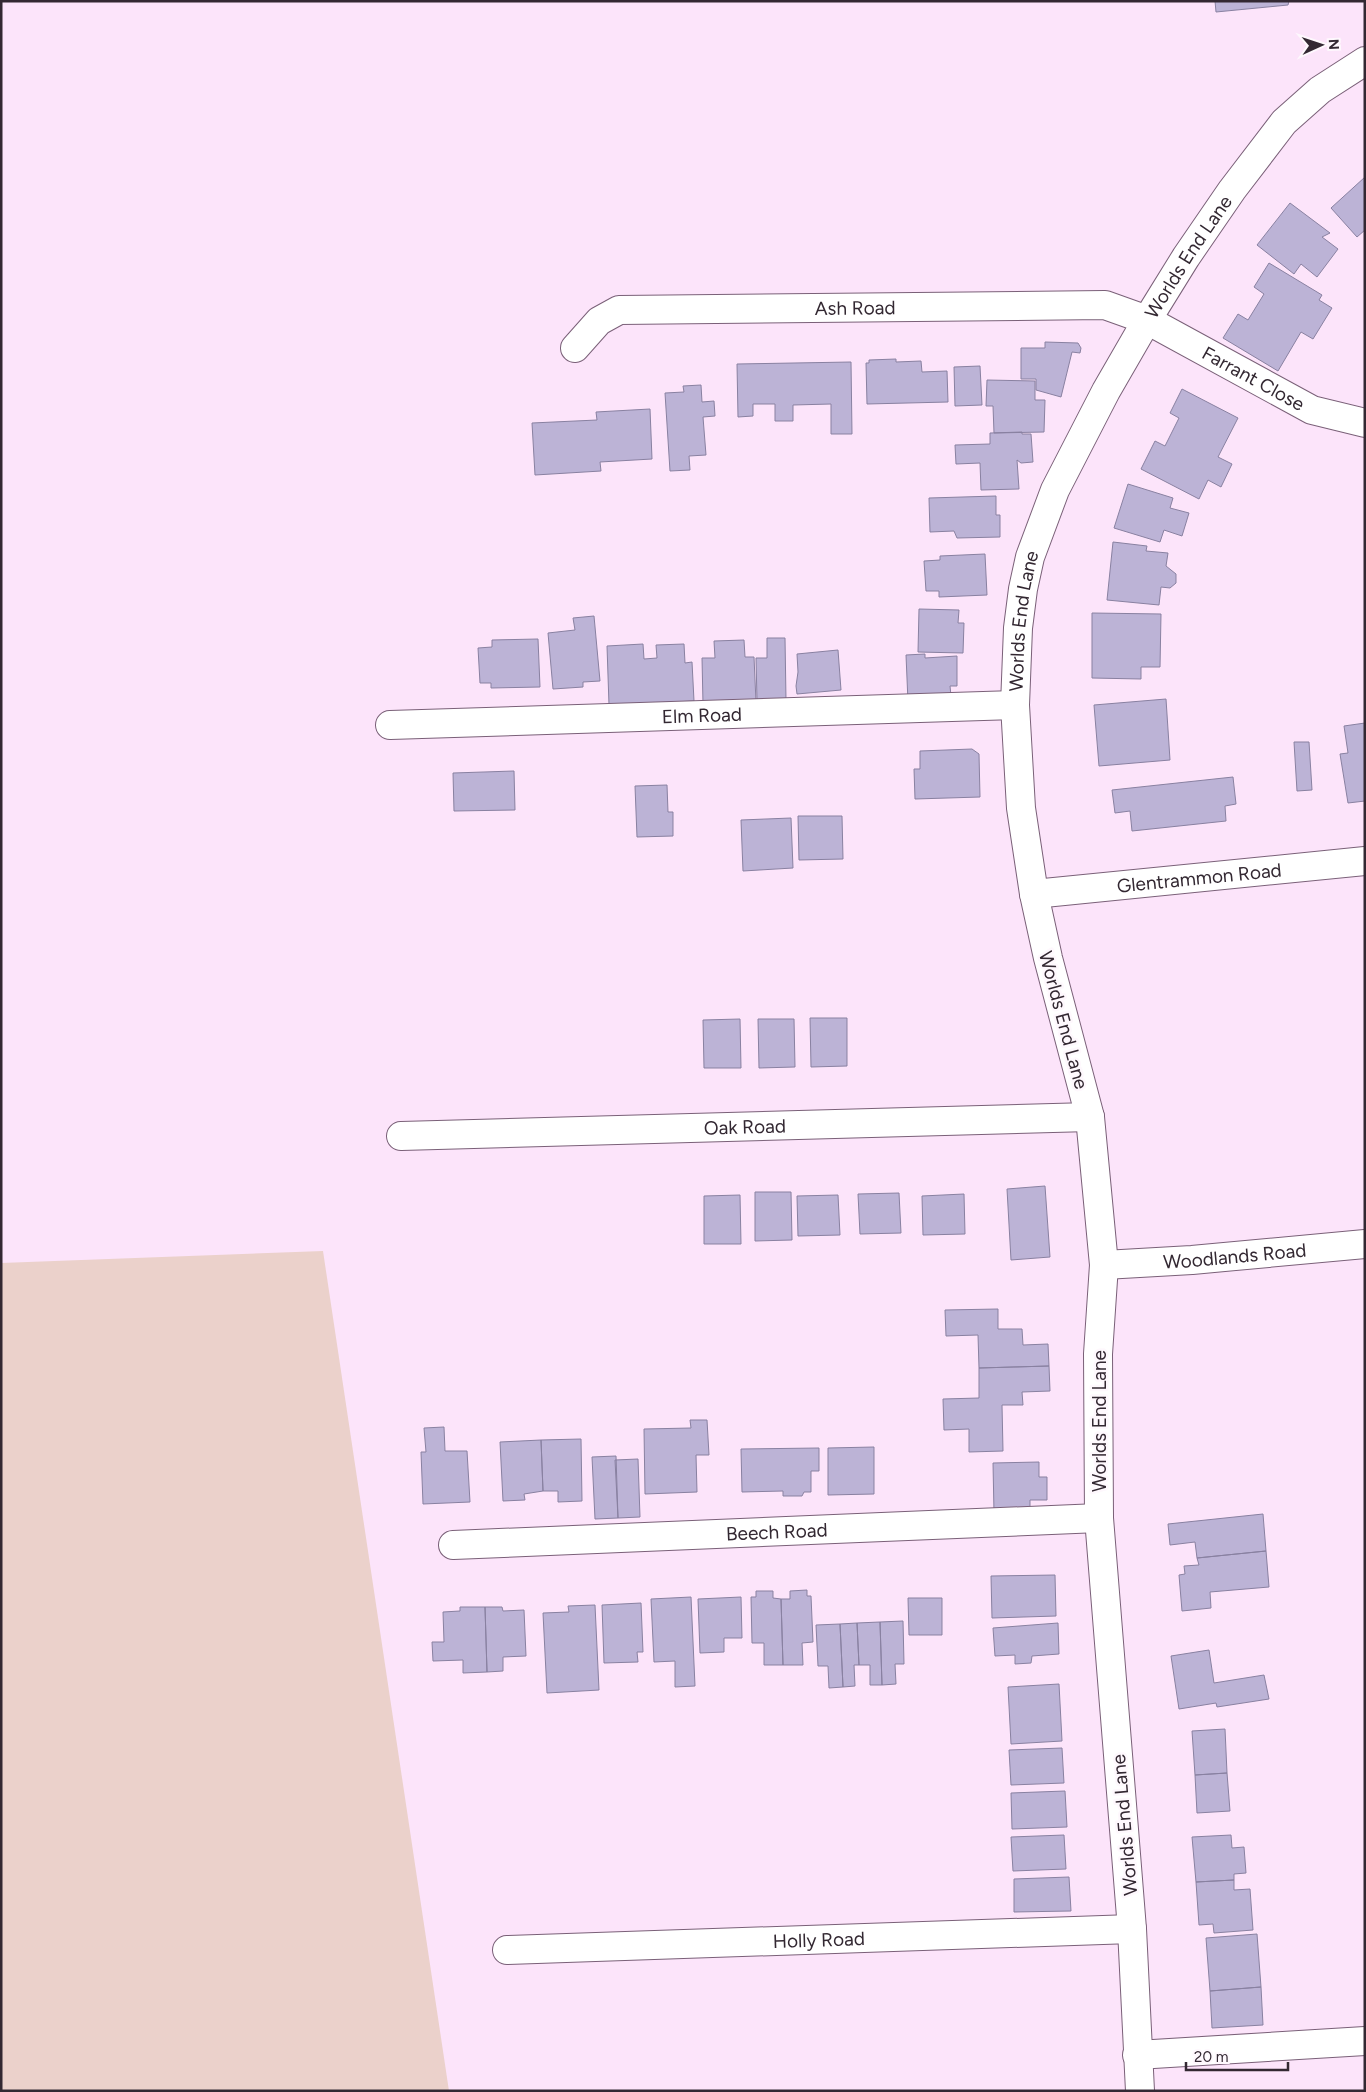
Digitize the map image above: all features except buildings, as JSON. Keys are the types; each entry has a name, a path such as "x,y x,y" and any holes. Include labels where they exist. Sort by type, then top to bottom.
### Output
{"street":[{"name":"Worlds End Lane","path":"1140,2091 1132,1929 1099,1518 1098,1354 1104,1265 1090,1117 1048,958 1034,894 1021,808 1015,705 1018,628 1023,589 1030,557 1055,490 1147,320 1186,256 1232,190 1284,122 1320,90 1365,61"},
{"name":"Ash Road","path":"575,348 599,321 619,310 1104,304 1147,320"},
{"name":"Farrant Close","path":"1147,320 1312,410 1365,423"},
{"name":"Elm Road","path":"390,725 1015,705"},
{"name":"Glentrammon Road","path":"1034,894 1365,862"},
{"name":"Oak Road","path":"400,1136 1090,1117"},
{"name":"Woodlands Road","path":"1104,1265 1192,1260 1365,1244"},
{"name":"Beech Road","path":"453,1545 1099,1518"},
{"name":"Holly Road","path":"507,1950 1132,1929"},
{"path":"1137,2056 1365,2042"}],"shaded area":[{"path":"323,1251 449,2091 1,2091 1,1263"}]}
